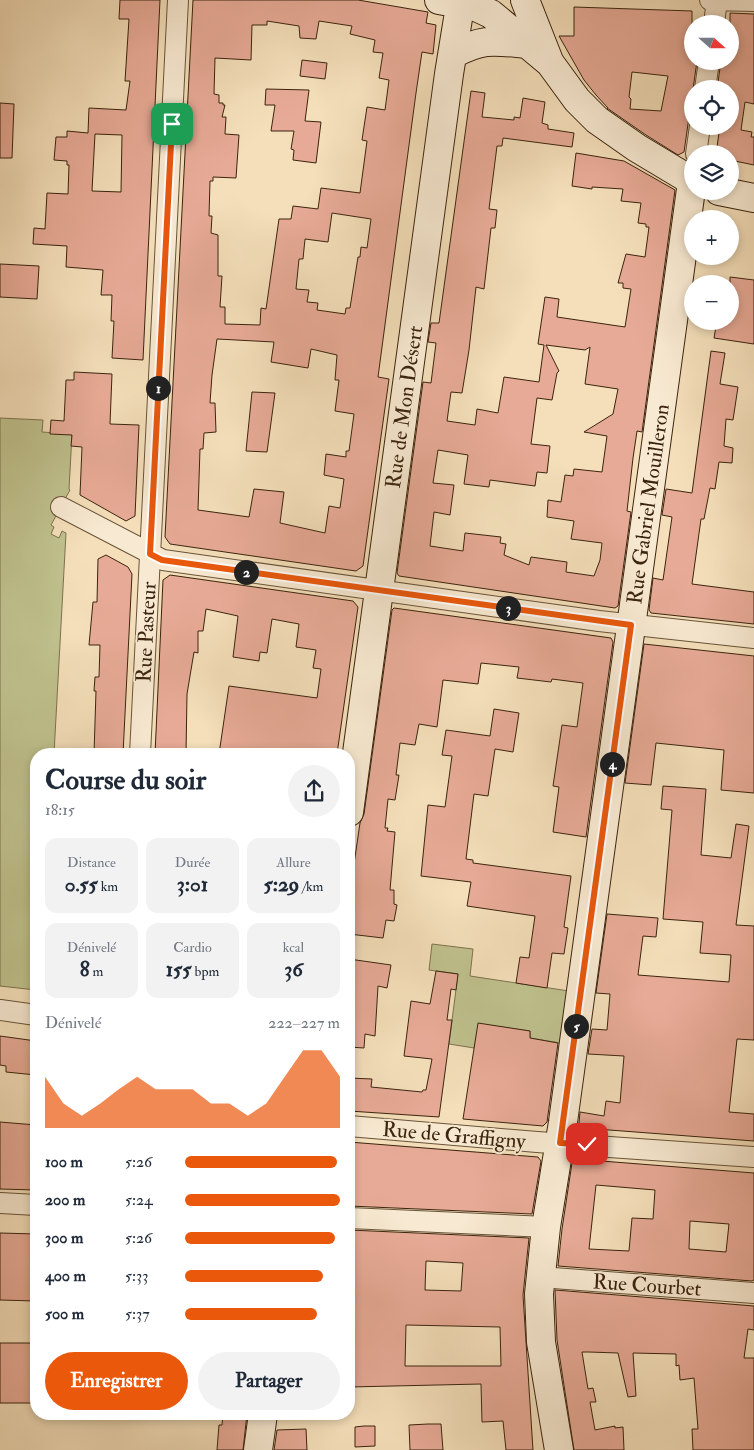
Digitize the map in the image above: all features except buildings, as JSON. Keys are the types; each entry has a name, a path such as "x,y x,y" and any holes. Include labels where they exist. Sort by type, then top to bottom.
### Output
{"main road":[{"path":"525,0 550,63 576,100 597,120 637,148 684,176"},
{"path":"454,1 476,7 491,14 550,63"},
{"name":"Rue de Mon Désert","path":"355,766 453,54 454,1"},
{"path":"453,54 485,41 527,44"},
{"path":"739,195 754,198"},
{"name":"Rue Gabriel Mouilleron","path":"559,1450 541,1342 540,1277 689,200"},
{"path":"258,1450 262,1420"}],"street":[{"name":"Rue Pasteur","path":"140,748 178,0"},
{"path":"710,0 754,1"},
{"path":"715,15 717,0"},
{"path":"60,507 162,560 631,625 754,638"},
{"path":"0,1010 30,1013"},
{"name":"Rue de Graffigny","path":"355,1126 754,1156"},
{"path":"0,1203 30,1205"},
{"path":"355,1218 546,1227"},
{"name":"Rue Courbet","path":"540,1277 754,1293"}],"green space":[{"path":"0,418 43,420 42,432 72,434 70,490 51,525 54,527 51,534 59,538 62,531 66,533 54,748 30,748 30,989 0,986"},
{"path":"432,944 473,949 470,976 569,991 560,1043 530,1038 530,1031 479,1024 474,1048 449,1044 458,974 429,970"}],"route":[{"path":"172,124 150,554 162,560 631,625 560,1143 587,1144"}]}
